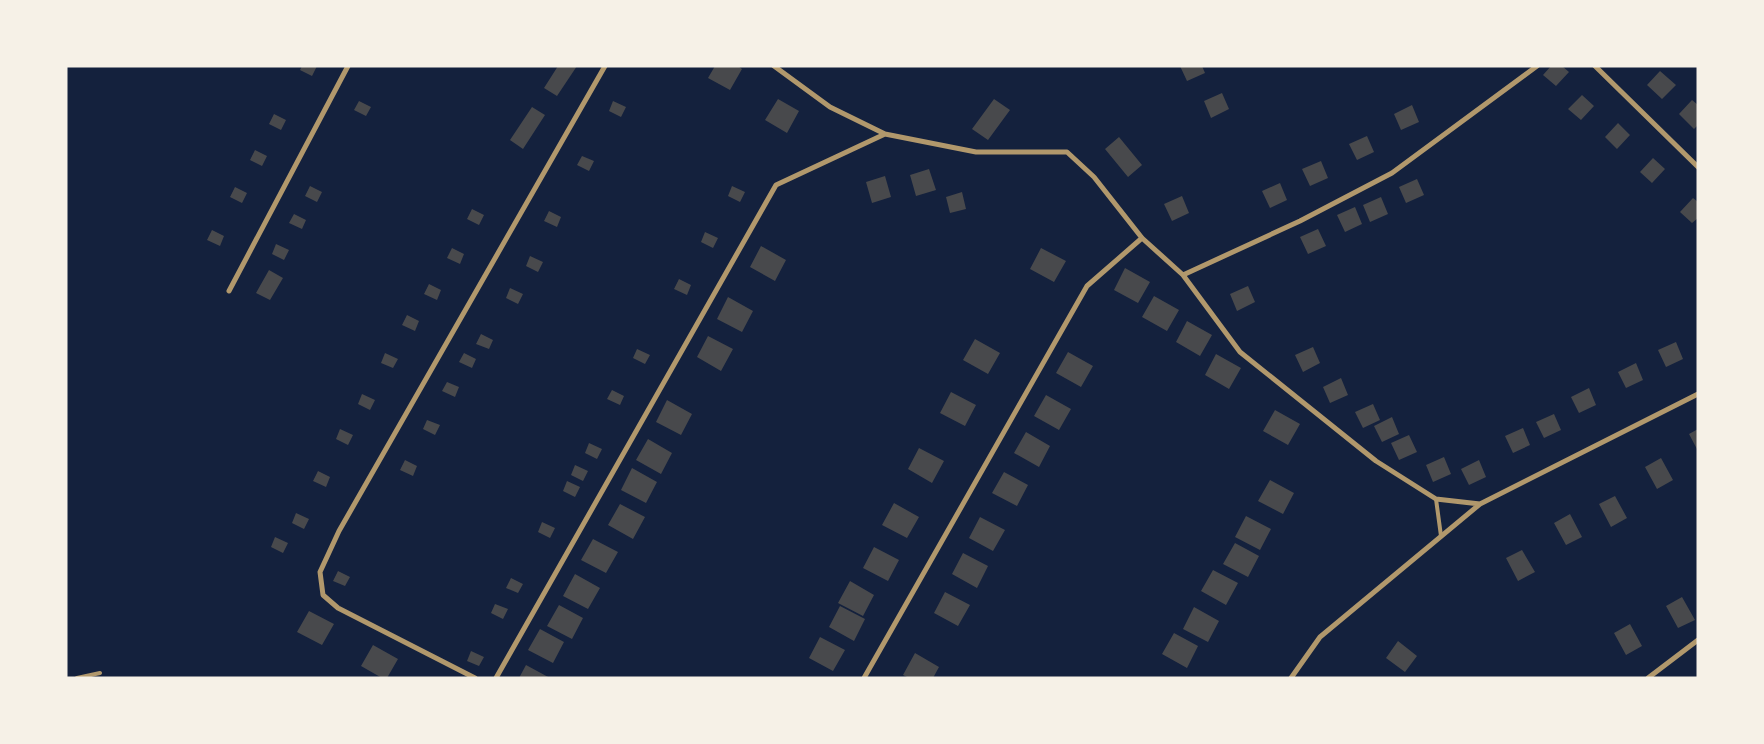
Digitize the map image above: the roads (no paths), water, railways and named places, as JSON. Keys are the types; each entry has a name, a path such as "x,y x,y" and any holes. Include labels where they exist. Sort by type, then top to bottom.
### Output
{"street":[{"path":"229,291 348,66"},
{"path":"475,678 338,608 323,595 320,572 339,531 605,66"},
{"path":"774,66 830,107 885,134 976,152 1067,152 1094,177 1142,238 1183,275 1240,352 1376,461 1436,499 1480,504"},
{"path":"1183,275 1300,221 1392,173 1537,66"},
{"path":"1595,66 1698,167"},
{"path":"496,678 776,184 885,134"},
{"path":"864,678 1087,286 1142,238"},
{"path":"1291,678 1320,637 1480,504 1698,394"},
{"path":"1648,678 1698,640"}],"lane":[{"path":"1436,499 1441,536"},
{"path":"77,678 100,673"}]}
